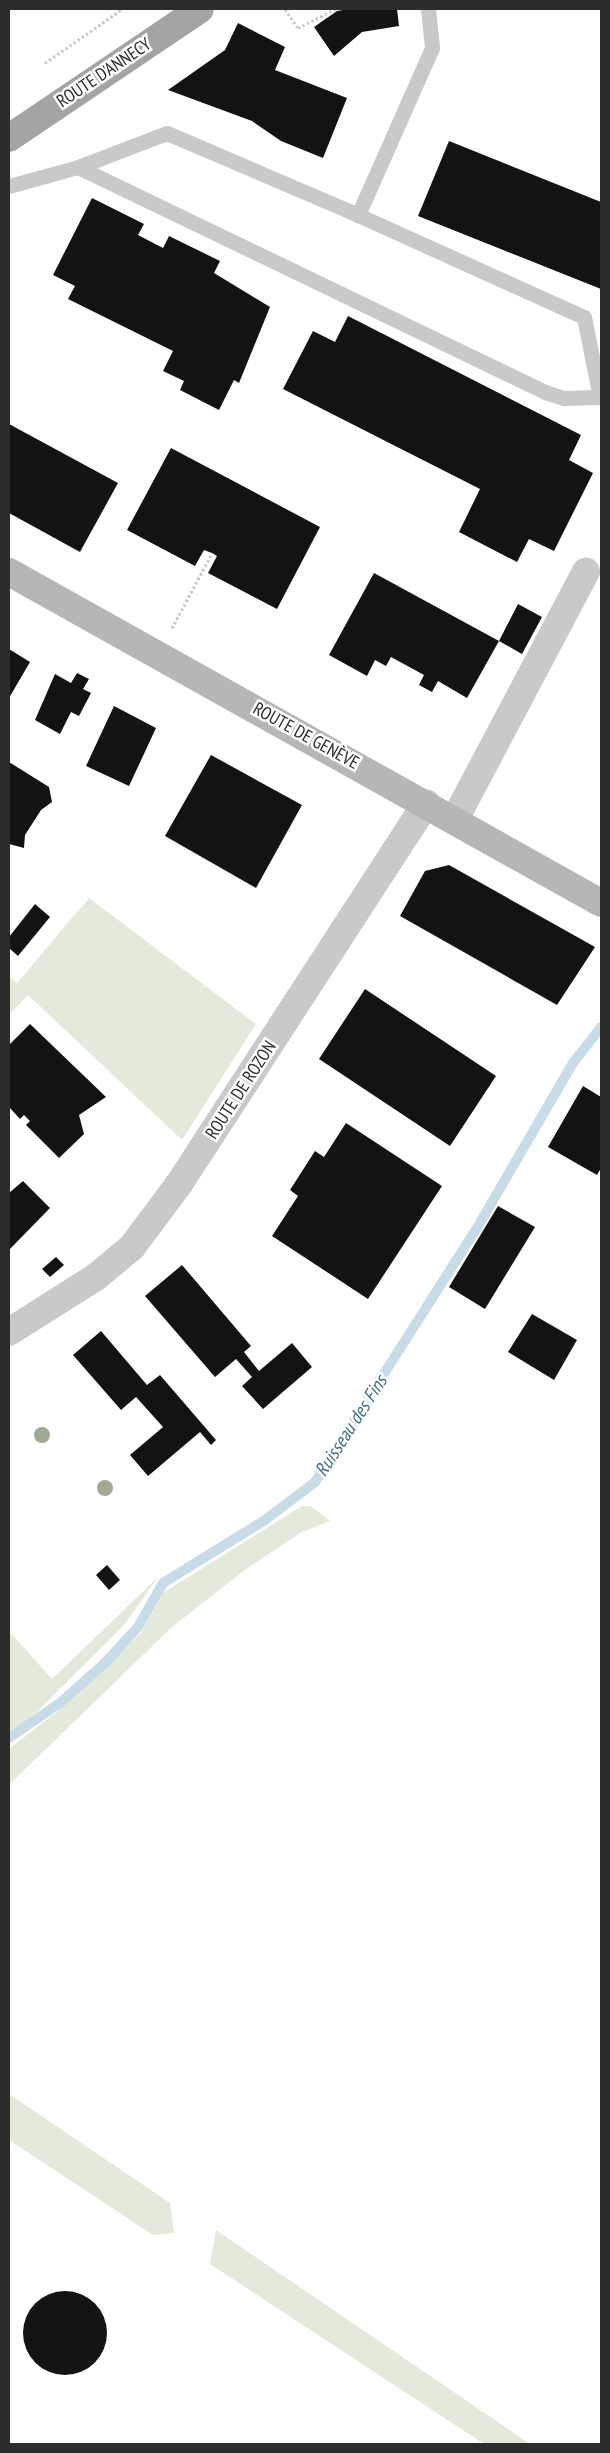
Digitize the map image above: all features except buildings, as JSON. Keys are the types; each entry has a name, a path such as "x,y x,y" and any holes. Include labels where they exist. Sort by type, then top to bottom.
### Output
{"main road":[{"name":"ROUTE D'ANNECY","path":"9,138 200,9"},
{"name":"ROUTE DE GENÈVE","path":"9,572 426,803 601,903"}],"street":[{"path":"455,820 586,572"},
{"name":"ROUTE DE ROZON","path":"9,1332 96,1277 138,1240 426,803"}],"lane":[{"path":"358,215 432,48 428,9"},
{"path":"9,186 78,167 167,133 358,215 584,317 600,397 564,398 545,392 78,167"}],"path":[{"path":"45,63 122,9"},
{"path":"285,9 298,28 335,9"},
{"path":"157,654 212,553"}],"shaded area":[{"path":"89,898 256,1024 182,1140 28,995 9,1015 9,976 17,983"},
{"path":"302,1506 311,1506 330,1521 300,1533 245,1570 172,1627 9,1785 9,1749 58,1711 141,1633 164,1592"},
{"path":"158,1577 125,1624 30,1719 9,1732 9,1631 52,1679"},
{"path":"9,2094 170,2203 174,2233 153,2235 9,2140"},
{"path":"216,2230 530,2444 484,2444 210,2264"}],"waterway":[{"name":"Ruisseau des Fins","path":"9,1738 60,1703 104,1664 138,1627 163,1583 265,1520 315,1482 481,1221 573,1063 601,1027"}]}
